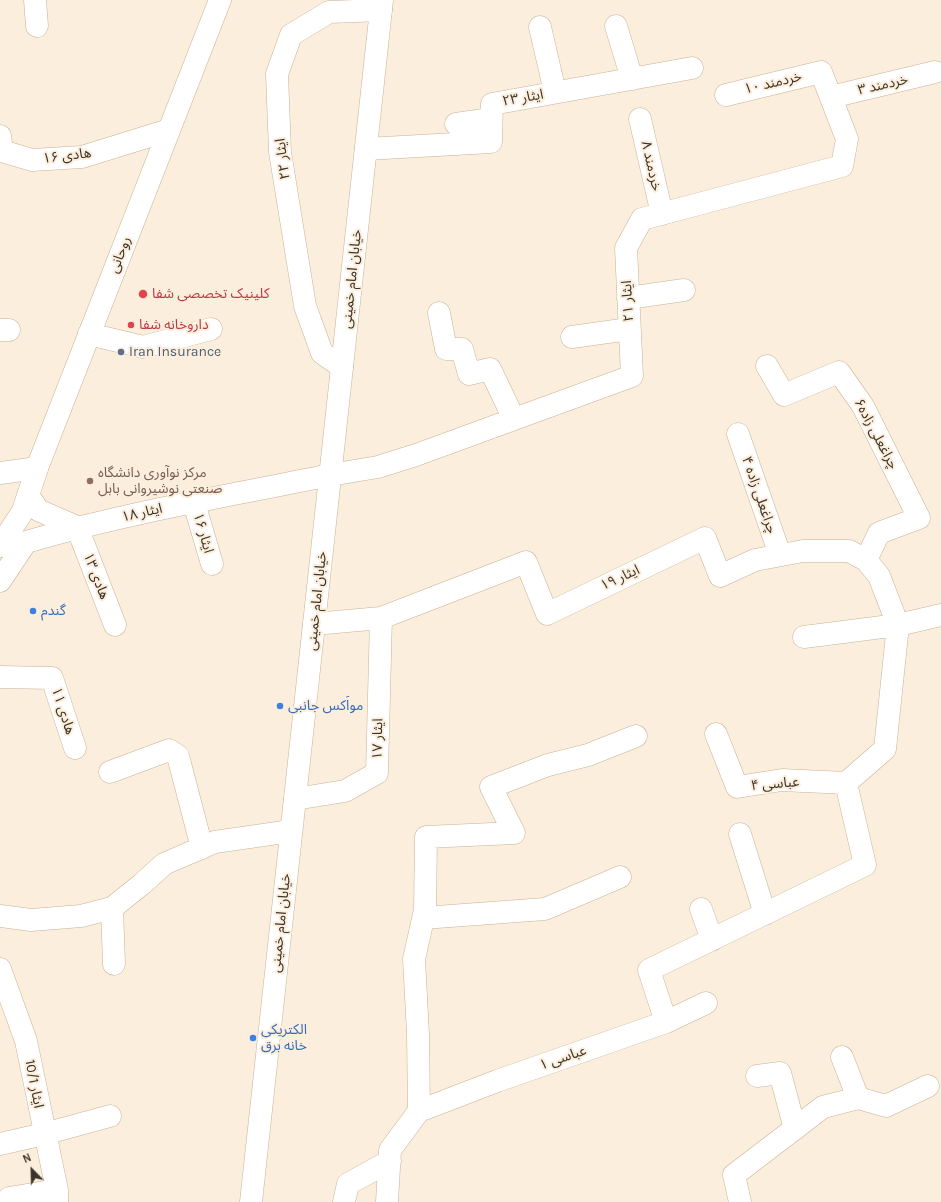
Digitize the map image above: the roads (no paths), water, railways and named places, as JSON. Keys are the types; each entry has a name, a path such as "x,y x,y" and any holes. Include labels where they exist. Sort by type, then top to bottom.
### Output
{"street":[{"path":"35,0 37,26"},
{"name":"روحانی","path":"0,546 26,503 37,468 220,0"},
{"name":"خیابان امام خمینی","path":"251,1202 382,5"},
{"name":"ایثار ۲۲","path":"342,367 322,354 305,306 280,152 277,74 291,35 329,12 382,5"},
{"path":"616,26 632,79"},
{"path":"540,27 555,92"},
{"name":"ایثار ۲۳","path":"366,149 491,142 492,104 692,68"},
{"name":"خردمند ۱۰","path":"726,95 821,72"},
{"name":"ایثار ۲۱","path":"330,475 378,467 416,455 632,376 626,248 642,219 842,166 847,138 821,72"},
{"name":"خردمند ۳","path":"831,97 935,72"},
{"path":"456,124 491,119"},
{"name":"خردمند ۸","path":"640,119 662,214"},
{"name":"هادی ۱۶","path":"0,136 2,151 32,160 82,157 169,130"},
{"path":"628,298 684,290"},
{"path":"439,313 446,349 462,349 469,374 490,369 514,419"},
{"path":"89,334 143,347 211,329"},
{"path":"572,337 629,329"},
{"name":"چراغعلی زاده۶","path":"767,366 784,395 839,372 863,406 919,518 878,533 866,560"},
{"name":"چراغعلی زاده ۴","path":"738,434 780,555"},
{"path":"0,473 37,468"},
{"name":"ایثار ۱۸","path":"0,581 26,542 78,527 330,475"},
{"path":"26,503 38,510 78,527"},
{"name":"ایثار ۱۶","path":"194,503 212,564"},
{"name":"هادی ۱۳","path":"78,527 115,625"},
{"name":"ایثار ١٩","path":"314,624 381,618 526,562 547,614 705,538 720,576 755,560 780,555 803,551 849,551 866,560 879,576 898,625"},
{"path":"804,637 898,625 941,615"},
{"name":"ایثار ۱۷","path":"295,799 345,792 377,773 381,618"},
{"path":"666,1022 649,970 865,865 846,783 885,749 898,625"},
{"name":"هادی ۱۱","path":"0,677 52,678 75,748"},
{"name":"عباسی ۴","path":"716,734 737,787 782,780 846,783"},
{"path":"387,1202 390,1150 419,1111 418,1034 414,959 425,910 426,837 514,833 490,787 548,765 588,755 636,736"},
{"path":"110,772 169,750 178,756 202,848"},
{"path":"0,916 31,920 52,919 81,916 112,908 164,864 215,842 291,831"},
{"path":"740,834 765,914"},
{"path":"423,918 545,909 620,877"},
{"path":"112,908 114,964"},
{"path":"701,909 712,940"},
{"name":"ایثار 10/1","path":"0,969 26,1041 57,1196"},
{"name":"عباسی ۱","path":"419,1111 497,1081 666,1022 706,1003"},
{"path":"842,1056 858,1098"},
{"path":"757,1076 780,1073 795,1129"},
{"path":"740,1202 734,1175 823,1108 858,1098 886,1106 928,1086"},
{"path":"0,1144 110,1116"},
{"path":"344,1202 348,1184 390,1161"},
{"path":"9,1198 57,1196"}],"place":[{"name":"کلینیک تخصصی شفا","path":"143,294"},
{"name":"داروخانه شفا","path":"131,325"},
{"name":"Iran Insurance","path":"121,352"},
{"name":"مرکز نوآوری دانشگاه صنعتی نوشیروانی بابل","path":"90,481"},
{"name":"گندم","path":"33,611"},
{"name":"مواَکس جانبی","path":"280,706"},
{"name":"الکتریکی خانه برق","path":"253,1038"}]}
